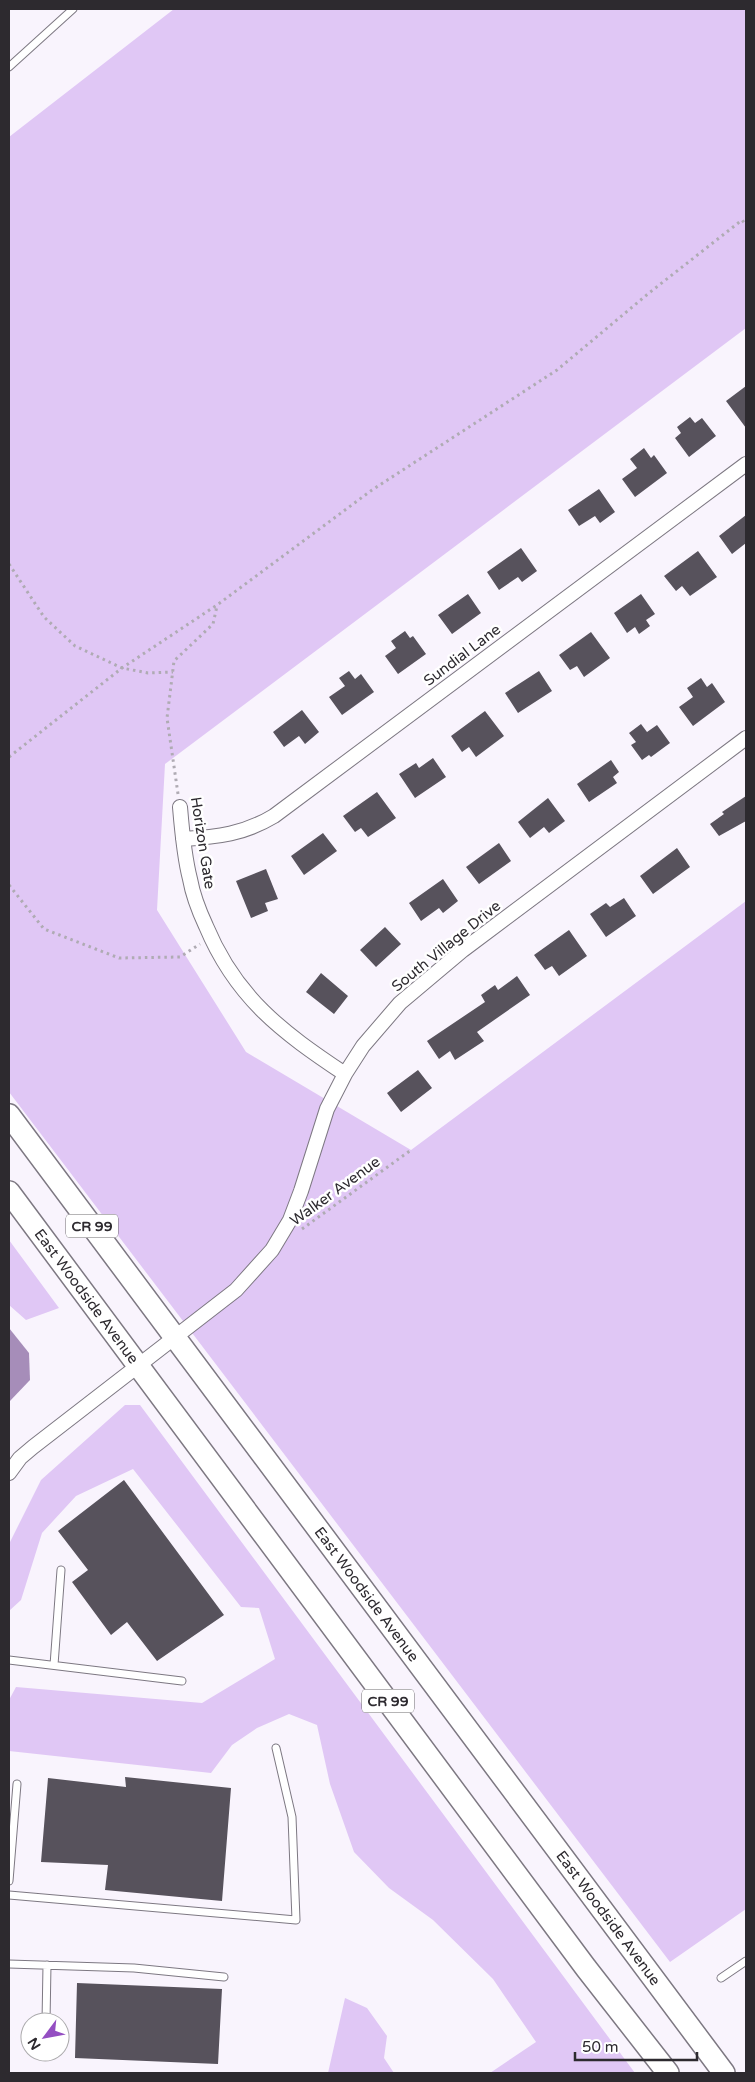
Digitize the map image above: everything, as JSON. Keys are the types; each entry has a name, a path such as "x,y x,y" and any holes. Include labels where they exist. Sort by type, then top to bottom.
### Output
{"main road":[{"name":"East Woodside Avenue","path":"9,1115 724,2073"},
{"name":"East Woodside Avenue","path":"9,1192 586,1968 668,2073"}],"street":[{"name":"Sundial Lane","path":"183,839 242,832 274,816 746,464"},
{"name":"South Village Drive","path":"9,1473 20,1458 33,1447 236,1290 272,1250 290,1220 301,1192 327,1109 345,1074 381,1025 400,1003 437,971 746,738"},
{"name":"Horizon Gate","path":"180,807 190,880 198,909 222,960 240,988 262,1011 302,1046 345,1074"}],"lane":[{"path":"9,67 73,9"},
{"path":"54,1665 60,1570"},
{"path":"9,1660 182,1681"},
{"path":"9,1895 296,1920 292,1817 276,1748"},
{"path":"9,1880 17,1784"},
{"path":"721,1978 746,1961"},
{"path":"9,1964 134,1968 224,1977"},
{"path":"46,2012 47,1966"}],"path":[{"path":"9,757 122,668 217,605 372,490 557,370 649,293 746,217"},
{"path":"742,220 746,224"},
{"path":"9,564 44,616 75,646 122,668 148,673 173,672"},
{"name":"Horizon Gate","path":"180,807 167,718 174,661 213,624 217,605"},
{"path":"9,885 44,929 120,958 180,957 211,938"},
{"name":"Walker Avenue","path":"295,1234 411,1150"}],"shaded area":[{"path":"174,9 746,9 746,328 165,764 157,910 246,1052 411,1150 746,901 746,1909 670,1962 9,1092 9,137"},
{"path":"9,1240 59,1308 26,1320 9,1305"},
{"path":"9,1328 29,1353 30,1380 9,1402"},
{"path":"125,1405 140,1405 635,2073 490,2073 536,2042 493,1979 433,1920 389,1888 354,1852 330,1784 317,1725 289,1714 257,1728 232,1745 211,1773 9,1751 9,1700 16,1687 202,1703 275,1659 259,1608 241,1607 133,1469 76,1496 42,1533 21,1600 9,1611 9,1544 41,1480"},
{"path":"345,1998 367,2008 387,2036 384,2058 394,2073 328,2073"}],"building":[{"path":"746,386 746,428 726,401"},
{"path":"690,417 695,423 702,418 716,436 689,457 675,438 681,433 677,427"},
{"path":"644,448 651,458 654,455 667,473 635,497 622,479 637,468 630,459"},
{"path":"599,489 615,512 600,523 595,516 579,526 568,510"},
{"path":"746,515 746,543 732,554 719,536"},
{"path":"521,548 537,571 522,582 518,577 499,590 487,572"},
{"path":"698,551 717,577 690,596 682,586 676,591 664,576"},
{"path":"468,594 481,613 452,634 438,615"},
{"path":"641,594 655,614 646,620 650,626 639,634 635,627 627,633 614,613"},
{"path":"405,631 410,638 413,636 426,654 398,674 385,656 396,648 391,641"},
{"path":"591,632 610,658 584,677 577,666 570,670 559,655"},
{"path":"349,671 355,679 361,674 374,692 342,715 329,697 345,686 339,678"},
{"path":"539,671 552,691 518,713 505,693"},
{"path":"701,678 707,687 712,683 725,702 693,726 679,707 693,697 687,688"},
{"path":"302,710 319,732 305,744 299,736 284,747 273,732"},
{"path":"485,711 504,736 476,757 469,747 462,752 451,736"},
{"path":"641,724 647,732 657,725 670,743 651,757 649,755 642,760 631,745 636,742 629,733"},
{"path":"433,758 446,777 415,798 399,774 416,763 419,768"},
{"path":"611,760 619,772 613,777 617,783 589,802 577,784"},
{"path":"377,792 396,818 368,837 361,828 355,832 343,816"},
{"path":"746,796 746,821 719,836 710,824 724,814 722,812"},
{"path":"548,798 565,821 549,833 544,827 530,838 518,822"},
{"path":"323,833 337,851 304,875 291,856"},
{"path":"499,843 511,861 479,884 466,867"},
{"path":"677,848 690,867 653,894 640,876"},
{"path":"266,869 278,899 265,903 268,911 251,918 236,881"},
{"path":"443,879 458,901 443,913 439,908 421,921 409,903"},
{"path":"624,898 636,916 606,937 590,914 606,903 610,907"},
{"path":"385,927 401,944 376,967 360,950"},
{"path":"569,930 587,956 559,976 552,966 545,970 534,955"},
{"path":"321,973 348,996 334,1014 306,992"},
{"path":"517,976 530,995 477,1032 484,1041 455,1060 450,1051 439,1059 427,1041 485,1002 481,995 495,985 498,990"},
{"path":"418,1070 432,1088 401,1112 387,1093"},
{"path":"124,1480 224,1615 157,1661 127,1622 111,1635 72,1582 88,1570 58,1531"},
{"path":"125,1777 231,1788 222,1901 105,1890 108,1865 41,1862 48,1778 126,1787"},
{"path":"77,1983 222,1989 218,2064 75,2058"}]}
